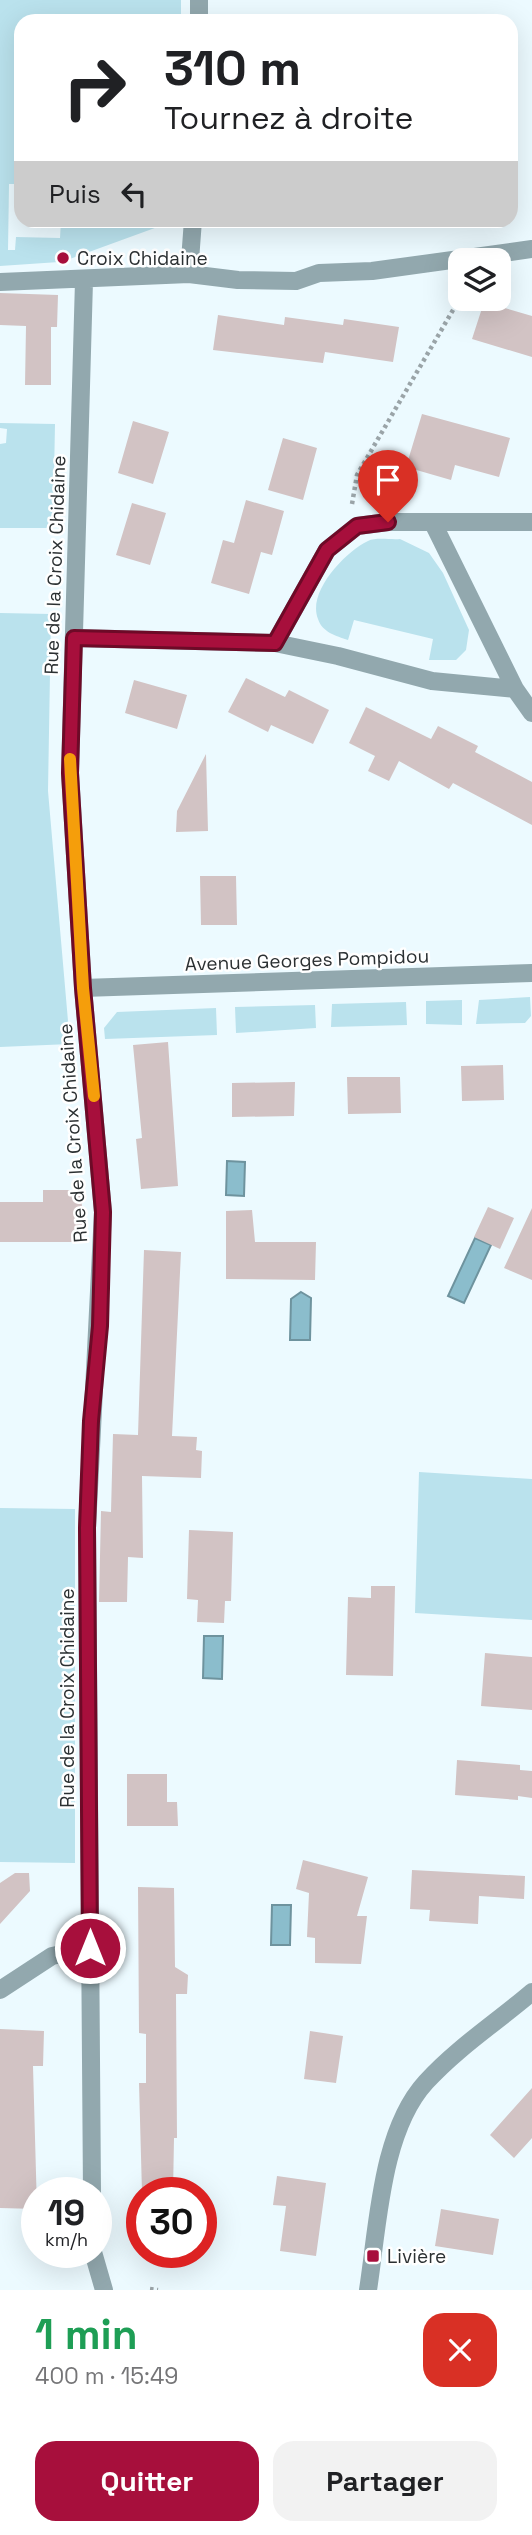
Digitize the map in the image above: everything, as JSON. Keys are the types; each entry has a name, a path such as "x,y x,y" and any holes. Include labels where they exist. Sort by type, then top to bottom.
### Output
{"street":[{"path":"189,274 192,228"},
{"path":"0,282 84,281 189,274 238,280 296,281 319,273 372,271 532,249"},
{"name":"Rue de la Croix Chidaine","path":"84,281 70,773 83,988 103,1212 100,1326 91,1421 87,1528 92,2177"},
{"path":"275,643 327,550 357,526 388,522 532,522"},
{"path":"432,523 515,689 532,713"},
{"path":"74,638 275,643 338,656 432,681 515,689"},
{"name":"Avenue Georges Pompidou","path":"83,988 532,973"},
{"path":"0,1990 52,1956 90,1948"},
{"path":"368,2290 389,2158 400,2121 424,2084 460,2048 532,1992"},
{"path":"98,2268 104,2290"}],"path":[{"path":"347,532 356,475 452,311"},
{"path":"150,2289 158,2290"}],"shaded area":[{"path":"0,0 181,0 181,14 14,14 14,184 9,184 8,250 15,250 16,237 60,238 61,228 155,228 67,260 66,254 60,254 59,262 0,266"},
{"path":"0,423 55,424 53,528 0,528 0,444 6,443 7,429 0,428"},
{"path":"400,539 429,553 443,573 469,630 466,650 456,660 429,660 433,639 354,620 348,640 330,633 318,619 318,597 339,563 368,541"},
{"path":"0,613 51,614 48,791 70,1044 0,1047"},
{"path":"530,997 531,1016 525,1023 476,1024 479,1000"},
{"path":"462,1000 462,1025 426,1024 426,1001"},
{"path":"406,1002 407,1025 331,1027 332,1004"},
{"path":"315,1005 316,1028 236,1033 235,1007"},
{"path":"216,1008 217,1035 105,1039 104,1028 117,1012"},
{"path":"227,1161 245,1162 244,1196 226,1195"},
{"path":"475,1238 491,1245 464,1303 448,1296"},
{"path":"301,1292 311,1298 310,1340 290,1340 291,1299"},
{"path":"419,1472 532,1479 532,1620 415,1613"},
{"path":"0,1508 75,1509 75,1863 0,1862"},
{"path":"204,1636 223,1636 222,1679 203,1678"},
{"path":"272,1905 291,1905 290,1945 271,1945"}],"building":[{"path":"0,293 58,295 57,327 51,327 51,385 25,385 26,326 0,325"},
{"path":"511,310 532,316 532,357 472,339 481,311"},
{"path":"218,315 284,325 285,317 343,325 344,319 399,327 393,362 325,352 323,363 213,350"},
{"path":"422,414 510,438 499,477 455,465 451,480 406,467"},
{"path":"133,421 169,432 153,484 118,473"},
{"path":"283,438 317,448 303,500 268,490"},
{"path":"246,500 284,511 272,555 261,552 249,594 211,583 223,540 234,543"},
{"path":"132,503 166,513 150,565 116,555"},
{"path":"246,678 285,697 289,690 329,710 313,744 271,725 268,732 228,712"},
{"path":"134,680 187,695 177,729 125,713"},
{"path":"366,707 431,739 438,726 478,746 475,752 532,782 532,825 453,783 449,789 399,761 389,781 368,771 375,756 349,743"},
{"path":"206,754 208,831 176,832 177,811"},
{"path":"200,876 236,876 237,925 201,925"},
{"path":"168,1042 178,1186 141,1189 136,1139 142,1138 133,1045"},
{"path":"503,1065 504,1100 462,1101 461,1066"},
{"path":"347,1077 400,1077 401,1113 348,1114"},
{"path":"295,1082 294,1116 232,1117 232,1083"},
{"path":"43,1190 81,1190 84,1242 0,1242 0,1202 43,1202"},
{"path":"488,1207 514,1218 500,1249 474,1237"},
{"path":"532,1208 532,1280 504,1268"},
{"path":"252,1210 255,1242 316,1242 315,1280 226,1279 226,1211"},
{"path":"144,1250 181,1252 172,1436 197,1437 196,1450 202,1451 201,1478 142,1476 143,1558 128,1557 127,1602 99,1602 101,1511 111,1512 113,1434 138,1435"},
{"path":"189,1530 233,1532 231,1601 225,1601 224,1623 197,1622 198,1600 187,1599"},
{"path":"371,1586 395,1586 393,1676 346,1675 348,1597 371,1598"},
{"path":"485,1653 532,1657 532,1710 481,1706"},
{"path":"457,1760 520,1765 520,1770 532,1771 532,1798 518,1796 518,1800 455,1795"},
{"path":"127,1774 167,1774 167,1802 177,1802 178,1826 127,1826"},
{"path":"303,1860 368,1877 357,1916 367,1916 361,1964 315,1963 315,1938 307,1937 309,1893 296,1889"},
{"path":"412,1870 525,1876 524,1899 479,1896 478,1924 429,1921 430,1910 410,1909"},
{"path":"15,1873 29,1873 30,1891 0,1924 0,1883"},
{"path":"138,1887 174,1888 175,1967 188,1975 187,1994 176,1994 177,2138 174,2138 173,2177 142,2177 139,2083 146,2083 146,2034 139,2033"},
{"path":"0,2029 44,2031 43,2066 33,2066 36,2177 21,2177 21,2209 0,2208"},
{"path":"310,2031 343,2036 336,2083 304,2079"},
{"path":"532,2088 532,2138 514,2158 490,2135"},
{"path":"277,2176 326,2183 316,2256 280,2251 286,2206 273,2205"},
{"path":"441,2209 499,2219 493,2255 435,2246"}],"slow traffic":[{"path":"70,759 83,988 94,1096"}],"place":[{"name":"Croix Chidaine","path":"63,258"},
{"name":"Livière","path":"373,2256"}],"route":[{"path":"90,1948 87,1528 91,1421 100,1326 103,1212 83,988 70,773 74,638 275,643 327,550 357,526 388,522"}]}
